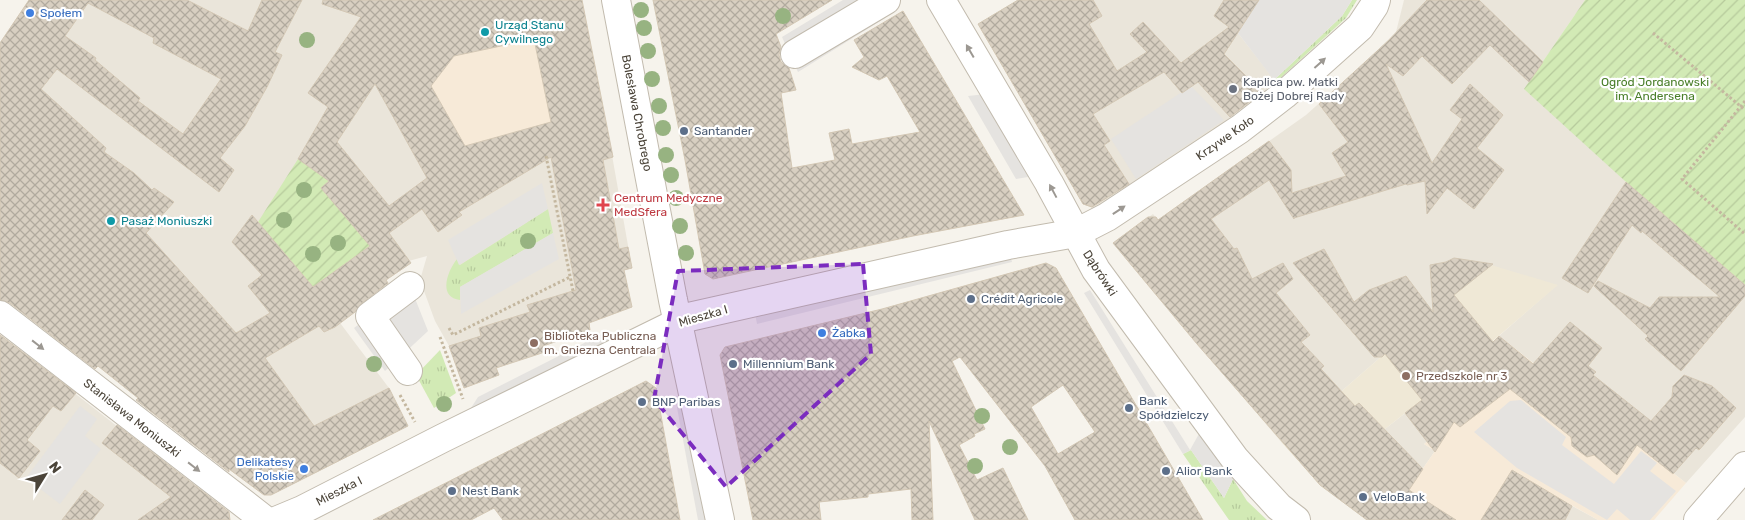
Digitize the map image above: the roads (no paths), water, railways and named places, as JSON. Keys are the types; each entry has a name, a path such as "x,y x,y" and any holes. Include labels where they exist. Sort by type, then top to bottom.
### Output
{"street":[{"name":"Bolesława Chrobrego","path":"616,0 678,322 720,520"},
{"path":"795,54 886,0"},
{"name":"Krzywe Koło","path":"1076,233 1121,208 1240,129 1284,96 1360,27 1376,0"},
{"name":"Dąbrówki","path":"943,1 1049,183 1096,270 1235,459 1279,506 1296,520"},
{"name":"Mieszka I","path":"278,520 302,510 689,317 1008,245 1076,233"},
{"path":"408,371 370,316 410,286"},
{"name":"Stanisława Moniuszki","path":"0,315 265,520"},
{"path":"1698,520 1745,466"}],"place":[{"name":"Społem","path":"30,13"},
{"name":"Urząd Stanu Cywilnego","path":"485,32"},
{"name":"Kaplica pw. Matki Bożej Dobrej Rady","path":"1233,89"},
{"name":"Santander","path":"684,131"},
{"name":"Centrum Medyczne MedSfera","path":"603,205"},
{"name":"Pasaż Moniuszki","path":"111,221"},
{"name":"Crédit Agricole","path":"971,299"},
{"name":"Żabka","path":"822,333"},
{"name":"Biblioteka Publiczna m. Gniezna Centrala","path":"534,343"},
{"name":"Millennium Bank","path":"733,364"},
{"name":"Przedszkole nr 3","path":"1406,376"},
{"name":"BNP Paribas","path":"642,402"},
{"name":"Bank Spółdzielczy","path":"1129,408"},
{"name":"Delikatesy Polskie","path":"304,469"},
{"name":"Alior Bank","path":"1166,471"},
{"name":"Nest Bank","path":"452,491"},
{"name":"VeloBank","path":"1363,497"}],"park label":[{"name":"Ogród Jordanowski im. Andersena","path":"1655,89"}]}
